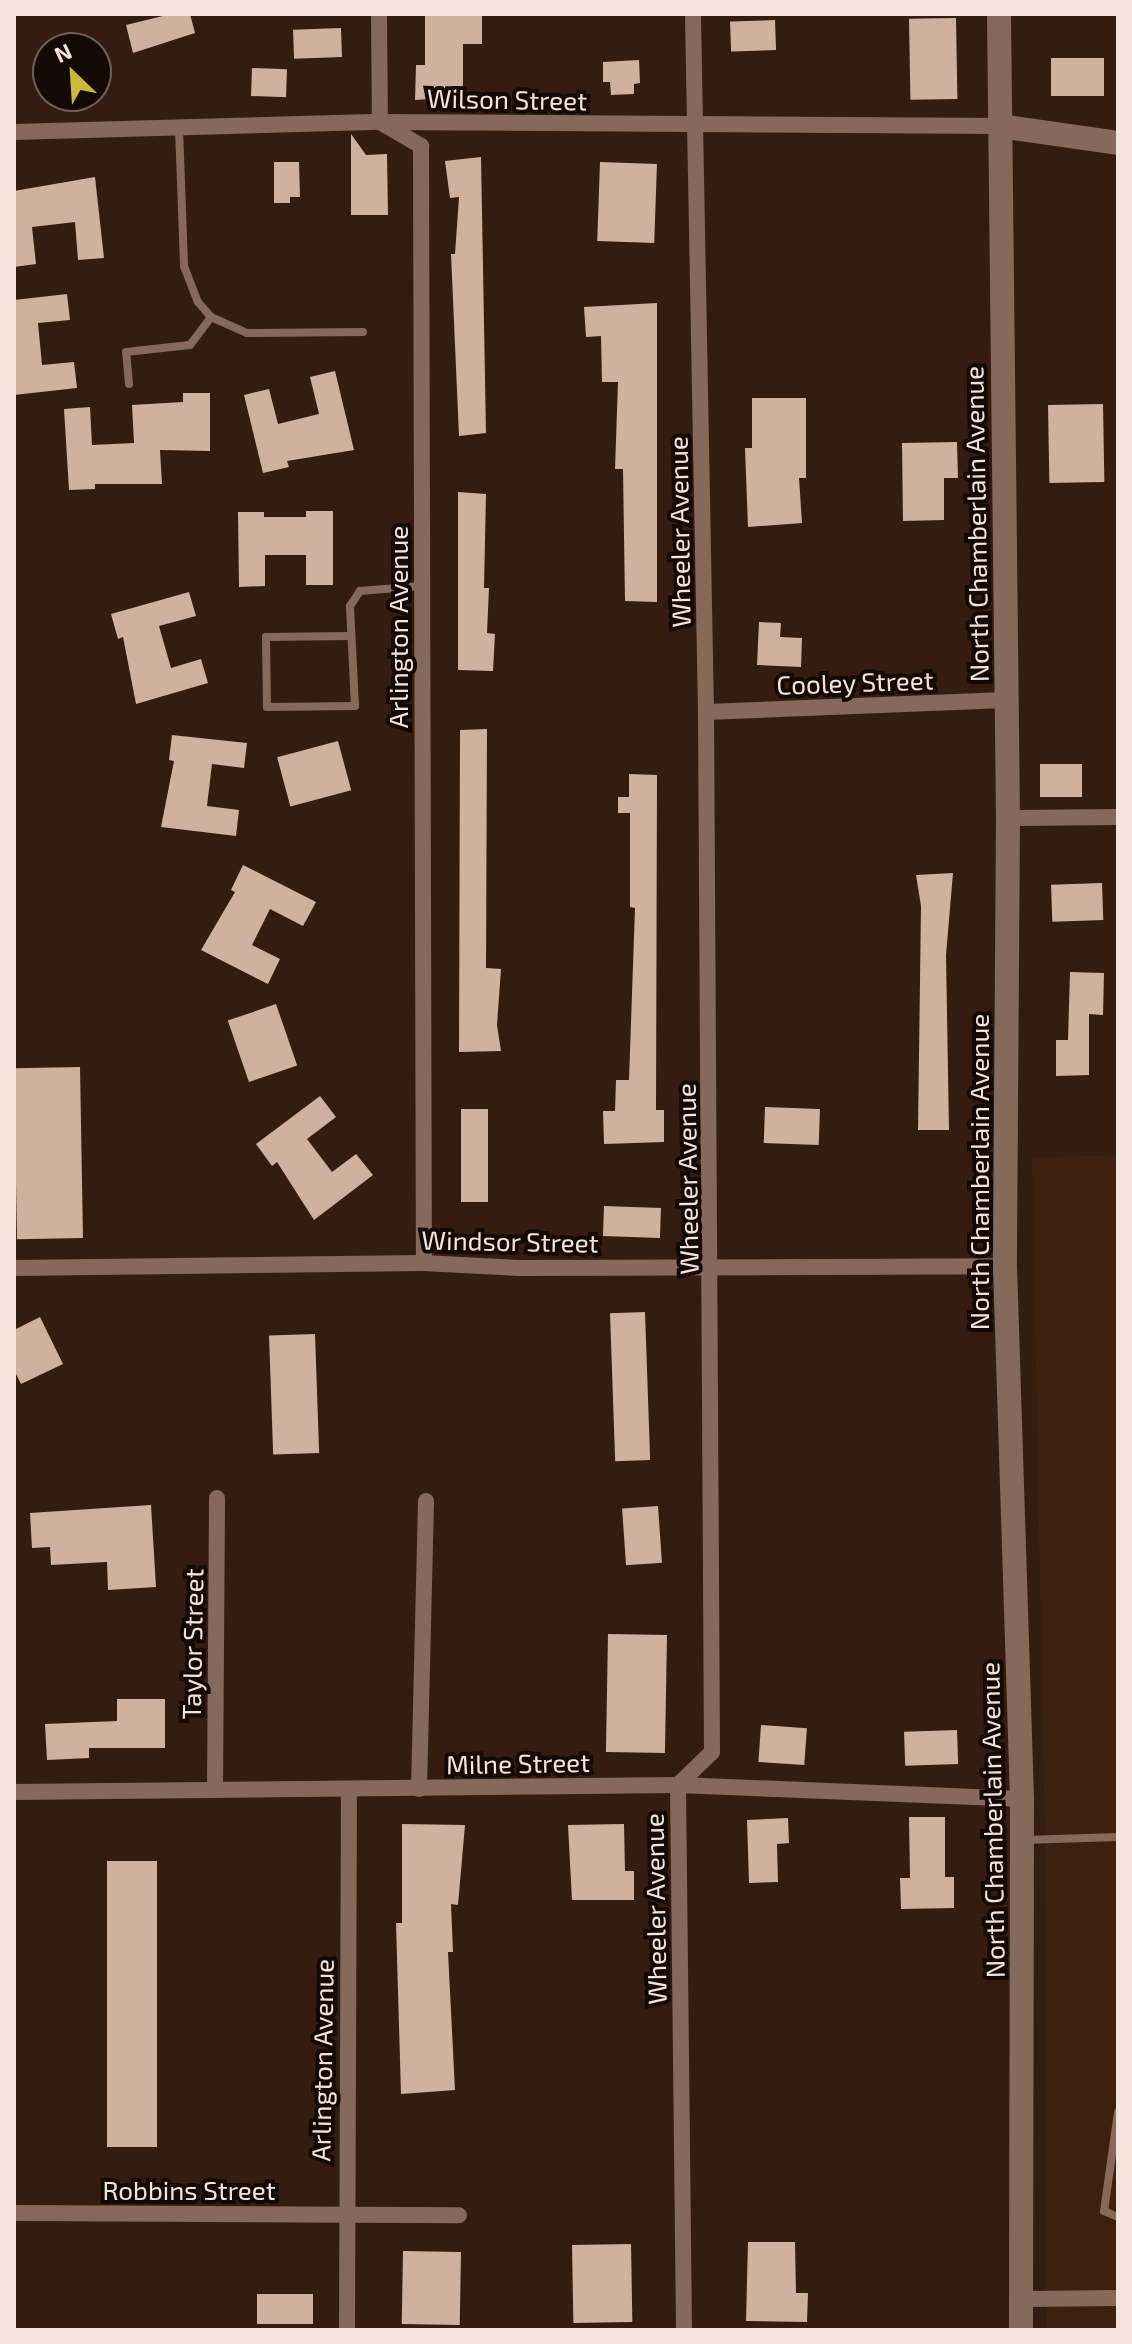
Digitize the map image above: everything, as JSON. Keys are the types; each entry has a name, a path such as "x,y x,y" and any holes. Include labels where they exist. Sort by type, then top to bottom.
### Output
{"street":[{"path":"379,14 380,122"},
{"name":"Wheeler Avenue","path":"684,2330 678,1785 712,1752 712,1265 706,712 693,14"},
{"name":"North Chamberlain Avenue","path":"999,14 1008,818 1005,1266 1022,1799 1021,2330"},
{"name":"Wilson Street","path":"14,132 380,122 1000,126"},
{"name":"Arlington Avenue","path":"380,122 421,146 424,1263"},
{"path":"1000,126 1118,143"},
{"name":"Cooley Street","path":"706,712 1005,700"},
{"path":"1008,818 1118,817"},
{"name":"Windsor Street","path":"14,1268 424,1263 519,1268 1005,1266"},
{"name":"Taylor Street","path":"215,1790 217,1498"},
{"path":"419,1789 426,1501"},
{"name":"Milne Street","path":"14,1792 349,1791 678,1785 1022,1799"},
{"name":"Arlington Avenue","path":"347,2330 344,2215 349,1791"},
{"name":"Robbins Street","path":"14,2213 459,2215"},
{"path":"1022,2299 1118,2298"}],"lane":[{"path":"179,128 184,266 198,302 211,317 247,333 363,332"},
{"path":"129,384 126,352 190,345 211,317"},
{"path":"351,636 266,637 267,707 355,706 350,606 360,591 421,586"},
{"path":"1022,1840 1118,1837"},
{"path":"1118,2112 1104,2211 1118,2217"}],"shaded area":[{"path":"1118,1155 1118,2330 1047,2330 1045,1845 1032,1158"}],"building":[{"path":"171,14 190,14 195,33 133,53 126,25"},
{"path":"482,14 482,44 463,44 463,97 415,100 416,65 425,65 425,15"},
{"path":"956,18 957,99 910,100 909,19"},
{"path":"775,20 776,50 731,52 730,22"},
{"path":"341,28 342,57 294,59 293,30"},
{"path":"1051,58 1104,58 1104,96 1051,96"},
{"path":"639,60 640,83 634,84 634,94 611,95 610,82 603,82 603,62"},
{"path":"252,68 287,69 286,97 251,96"},
{"path":"351,134 366,155 387,154 388,215 351,215"},
{"path":"481,157 486,433 459,436 451,254 455,254 459,197 450,198 445,161"},
{"path":"274,162 299,162 300,197 290,197 290,203 274,203"},
{"path":"600,162 657,164 654,243 597,241"},
{"path":"95,177 104,258 78,260 75,222 32,227 36,264 14,267 14,191"},
{"path":"67,294 70,320 38,323 42,365 74,362 77,388 14,395 14,300"},
{"path":"657,303 657,602 625,601 623,469 615,469 618,382 602,382 601,336 586,337 584,307"},
{"path":"335,371 354,450 287,461 289,467 263,473 244,395 269,389 278,424 319,414 310,377"},
{"path":"183,393 210,393 210,451 160,450 162,484 95,484 95,489 69,490 64,409 90,407 92,445 134,443 132,405 183,402"},
{"path":"752,398 806,398 806,478 799,478 802,523 748,527 745,448 752,448"},
{"path":"1103,404 1104,482 1049,483 1048,405"},
{"path":"957,442 958,478 944,478 944,520 903,521 902,443"},
{"path":"458,492 486,494 484,588 489,588 487,633 495,634 493,671 458,670"},
{"path":"306,511 333,511 333,585 306,585 306,555 265,555 265,586 239,587 238,512 264,512 264,517 306,517"},
{"path":"189,592 196,616 159,626 171,668 201,659 208,683 136,704 123,637 118,639 111,614"},
{"path":"759,622 781,623 780,637 802,638 801,667 757,665"},
{"path":"487,729 486,968 501,969 497,1025 501,1051 459,1052 460,730"},
{"path":"172,735 247,743 244,768 212,764 207,806 239,810 236,836 161,827 174,761 169,760"},
{"path":"338,741 351,790 290,807 277,757"},
{"path":"1040,764 1082,764 1082,797 1040,797"},
{"path":"629,774 657,775 656,1110 664,1110 664,1142 604,1144 603,1111 615,1111 616,1080 629,1080 635,908 630,907 630,813 618,813 618,797 629,797"},
{"path":"243,865 316,902 303,926 270,909 252,945 280,959 268,984 201,950 235,892 231,890"},
{"path":"953,873 946,955 949,1130 918,1130 921,906 916,875"},
{"path":"1102,883 1103,920 1052,922 1051,885"},
{"path":"1070,972 1104,973 1103,1015 1089,1014 1089,1075 1056,1076 1056,1040 1068,1040"},
{"path":"276,1004 297,1065 249,1082 228,1021"},
{"path":"80,1067 83,1238 17,1239 14,1068"},
{"path":"320,1096 336,1117 307,1139 332,1172 356,1154 373,1175 314,1220 277,1162 272,1166 256,1144"},
{"path":"765,1107 820,1109 819,1145 764,1143"},
{"path":"461,1109 488,1109 488,1202 461,1202"},
{"path":"604,1206 661,1208 660,1238 603,1236"},
{"path":"645,1312 650,1460 615,1461 610,1313"},
{"path":"40,1317 63,1364 21,1384 14,1370 14,1330"},
{"path":"315,1334 319,1453 273,1455 269,1336"},
{"path":"151,1505 156,1587 108,1590 107,1562 51,1565 50,1547 32,1548 30,1513"},
{"path":"658,1506 662,1563 626,1565 622,1509"},
{"path":"608,1634 667,1635 665,1753 606,1752"},
{"path":"117,1699 165,1699 165,1748 89,1748 89,1758 47,1760 45,1724 117,1721"},
{"path":"761,1725 807,1728 804,1765 758,1762"},
{"path":"957,1730 958,1764 905,1766 904,1732"},
{"path":"909,1817 945,1817 945,1877 954,1877 954,1908 901,1909 900,1878 910,1878"},
{"path":"788,1818 789,1843 777,1844 778,1882 749,1883 747,1820"},
{"path":"402,1824 465,1825 458,1905 451,1904 453,1952 448,1952 455,2090 401,2094 396,1923 402,1923"},
{"path":"624,1824 625,1871 634,1871 634,1900 572,1900 568,1825"},
{"path":"107,1861 157,1861 157,2147 107,2147"},
{"path":"748,2242 795,2242 796,2293 808,2293 807,2322 746,2321"},
{"path":"631,2244 632,2322 573,2323 572,2245"},
{"path":"403,2251 461,2252 460,2325 402,2324"},
{"path":"257,2294 313,2294 313,2324 257,2324"}]}
